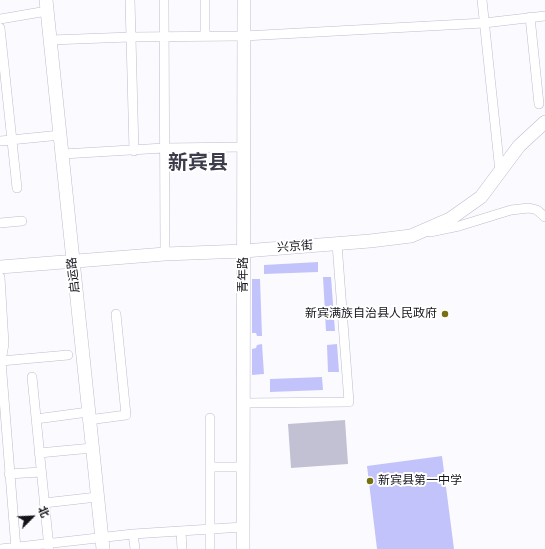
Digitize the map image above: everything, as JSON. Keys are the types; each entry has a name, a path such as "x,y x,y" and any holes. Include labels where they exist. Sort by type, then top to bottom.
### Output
{"street":[{"path":"130,0 134,151"},
{"path":"164,0 165,254"},
{"path":"205,0 205,36"},
{"name":"青年路","path":"243,549 244,0"},
{"path":"482,0 500,172"},
{"path":"0,19 46,5"},
{"name":"启运路","path":"46,5 63,154 72,261 102,543"},
{"path":"51,40 163,36 244,36 484,23 545,16"},
{"path":"530,18 539,104"},
{"path":"0,28 17,188"},
{"name":"兴京街","path":"0,267 165,254 244,251 337,244 411,236 450,219 481,197 519,146 545,122"},
{"path":"0,141 61,135"},
{"path":"63,154 134,151 164,148 244,147"},
{"path":"411,236 459,226 511,210 529,208 537,210 545,217"},
{"path":"0,223 22,221"},
{"path":"244,404 349,402 337,244"},
{"path":"0,277 4,344 1,361 16,548"},
{"path":"36,418 126,415 116,314"},
{"path":"1,361 68,355"},
{"path":"32,377 49,546"},
{"path":"210,418 210,549"},
{"path":"39,453 92,448"},
{"path":"210,467 243,467"},
{"path":"9,474 41,472"},
{"path":"44,503 97,497"},
{"path":"0,549 102,543 133,534 243,527"},
{"path":"181,531 182,549"},
{"path":"133,534 135,549"}],"shaded area":[{"path":"318,262 318,272 264,274 264,265"},
{"path":"323,277 331,277 335,331 326,331"},
{"path":"252,279 260,279 262,336 257,336 256,333 252,333"},
{"path":"262,344 264,374 252,375 252,349 256,348 257,345"},
{"path":"337,344 339,372 328,372 327,345"},
{"path":"322,377 323,390 270,392 270,379"},
{"path":"442,456 454,549 377,549 367,466"}],"building":[{"path":"345,420 348,464 291,468 288,424"}],"place":[{"name":"新宾满族自治县人民政府","path":"445,314"},
{"name":"新宾县第一中学","path":"370,481"}],"district":[{"name":"新宾县","path":"198,164"}]}
